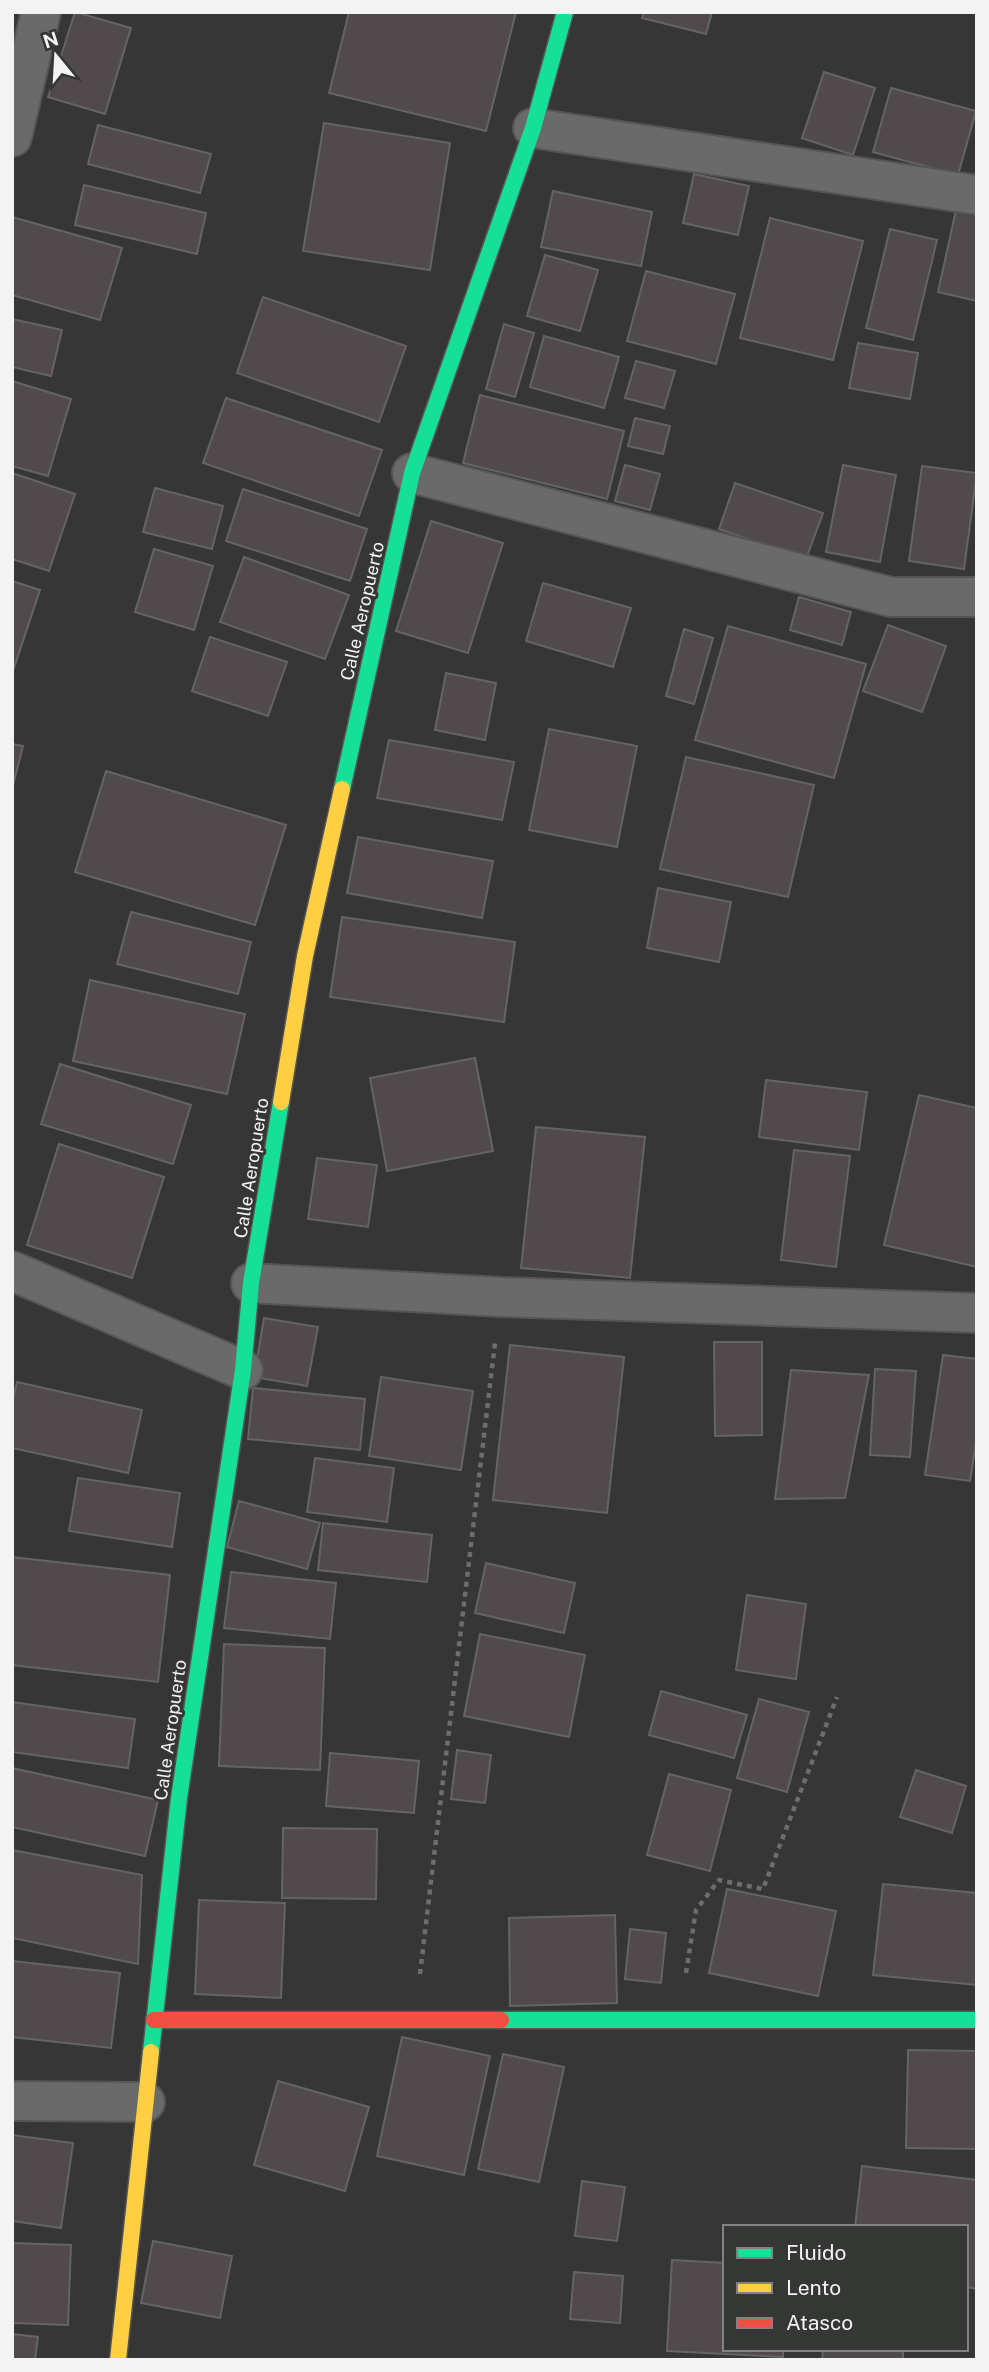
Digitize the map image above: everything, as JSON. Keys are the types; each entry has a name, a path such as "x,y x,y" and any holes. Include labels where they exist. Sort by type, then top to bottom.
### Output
{"street":[{"path":"12,137 41,12"},
{"name":"Calle Aeropuerto","path":"118,2360 178,1798 243,1370 251,1283 305,956 412,473 533,128 565,12"},
{"path":"533,128 977,195"},
{"path":"412,473 891,597 977,597"},
{"path":"12,1271 243,1370"},
{"path":"251,1283 501,1297 977,1313"},
{"path":"154,2020 977,2020"},
{"path":"12,2101 145,2102"}],"path":[{"path":"414,2020 501,1297"},
{"path":"679,2020 696,1910 719,1880 763,1889 837,1697"}],"building":[{"path":"75,12 131,28 105,114 48,97"},
{"path":"349,12 516,12 486,131 329,93"},
{"path":"644,12 712,12 706,34 642,18"},
{"path":"824,72 875,88 853,155 802,138"},
{"path":"891,88 976,111 958,175 873,152"},
{"path":"324,123 450,143 430,270 303,251"},
{"path":"98,125 211,154 200,193 88,164"},
{"path":"694,174 749,186 738,235 683,223"},
{"path":"84,185 206,213 197,254 75,225"},
{"path":"553,191 652,212 641,266 541,247"},
{"path":"956,210 977,215 977,301 938,292"},
{"path":"12,217 122,248 100,320 12,295"},
{"path":"770,218 863,241 833,360 740,338"},
{"path":"890,229 937,240 913,340 866,328"},
{"path":"545,255 598,270 580,331 527,316"},
{"path":"646,271 735,294 716,364 627,341"},
{"path":"263,297 406,346 379,422 237,373"},
{"path":"12,319 62,330 51,376 12,367"},
{"path":"504,324 534,333 515,397 486,389"},
{"path":"544,336 619,357 604,408 530,387"},
{"path":"858,343 918,353 910,399 849,388"},
{"path":"636,361 675,371 664,408 625,398"},
{"path":"12,381 71,399 48,476 12,466"},
{"path":"480,395 624,431 607,499 463,463"},
{"path":"226,398 382,450 359,516 203,463"},
{"path":"635,418 670,426 663,454 628,446"},
{"path":"625,465 660,474 650,510 615,501"},
{"path":"843,465 896,475 880,562 826,552"},
{"path":"922,466 977,473 964,569 909,561"},
{"path":"12,473 75,494 49,571 12,559"},
{"path":"735,483 823,513 806,559 719,529"},
{"path":"155,488 223,506 212,549 143,532"},
{"path":"243,489 367,529 350,581 226,541"},
{"path":"431,521 503,543 468,653 396,631"},
{"path":"154,549 213,566 194,630 135,612"},
{"path":"244,557 349,595 325,659 220,622"},
{"path":"12,581 40,590 12,674"},
{"path":"543,583 631,608 613,667 526,641"},
{"path":"799,597 851,612 842,645 790,630"},
{"path":"888,625 946,646 922,712 863,691"},
{"path":"728,626 866,664 834,778 695,740"},
{"path":"684,629 713,638 694,704 666,696"},
{"path":"210,637 287,662 268,716 192,691"},
{"path":"446,673 496,683 485,740 435,730"},
{"path":"549,729 637,746 617,847 529,830"},
{"path":"389,740 514,762 502,820 377,798"},
{"path":"12,744 23,746 12,789"},
{"path":"686,757 814,785 788,897 660,869"},
{"path":"106,771 286,825 255,925 75,872"},
{"path":"358,837 493,861 482,918 347,893"},
{"path":"658,888 731,902 719,962 647,948"},
{"path":"131,912 251,942 238,994 117,964"},
{"path":"342,917 515,942 504,1022 330,997"},
{"path":"90,980 245,1014 227,1094 73,1061"},
{"path":"475,1058 493,1151 387,1171 370,1078"},
{"path":"60,1064 191,1105 173,1164 41,1124"},
{"path":"766,1080 867,1092 859,1150 759,1137"},
{"path":"919,1095 977,1108 977,1267 884,1245"},
{"path":"536,1127 645,1137 630,1278 521,1268"},
{"path":"59,1144 164,1177 132,1278 27,1245"},
{"path":"794,1150 850,1156 836,1267 781,1260"},
{"path":"317,1158 377,1165 368,1227 308,1219"},
{"path":"264,1318 318,1327 307,1386 254,1377"},
{"path":"714,1342 762,1342 762,1435 715,1436"},
{"path":"510,1345 624,1357 607,1513 493,1500"},
{"path":"943,1355 977,1359 977,1437 970,1481 925,1475"},
{"path":"875,1369 916,1371 910,1457 870,1455"},
{"path":"791,1370 869,1375 845,1498 775,1499"},
{"path":"381,1377 473,1391 461,1470 369,1456"},
{"path":"17,1382 142,1410 128,1473 12,1448 12,1402"},
{"path":"253,1388 365,1399 360,1450 248,1439"},
{"path":"315,1458 394,1468 387,1522 307,1512"},
{"path":"78,1478 180,1493 172,1547 69,1531"},
{"path":"239,1501 320,1523 307,1569 227,1547"},
{"path":"323,1523 432,1535 427,1582 318,1570"},
{"path":"12,1557 170,1575 158,1682 12,1665"},
{"path":"486,1563 575,1583 564,1633 475,1613"},
{"path":"231,1572 336,1583 330,1639 224,1628"},
{"path":"747,1595 806,1604 796,1679 736,1670"},
{"path":"480,1634 585,1655 569,1737 464,1716"},
{"path":"224,1644 325,1648 320,1770 219,1766"},
{"path":"661,1691 747,1715 734,1758 649,1735"},
{"path":"759,1699 809,1712 787,1792 737,1778"},
{"path":"12,1702 135,1719 128,1768 12,1752"},
{"path":"457,1750 491,1755 485,1803 451,1799"},
{"path":"330,1753 419,1761 414,1813 326,1806"},
{"path":"12,1768 158,1800 145,1856 12,1827"},
{"path":"916,1770 966,1786 952,1833 900,1817"},
{"path":"669,1774 731,1790 710,1871 647,1855"},
{"path":"283,1828 377,1829 376,1899 282,1898"},
{"path":"12,1850 142,1875 138,1964 12,1938"},
{"path":"883,1884 977,1893 977,1985 873,1975"},
{"path":"727,1889 836,1911 818,1996 709,1973"},
{"path":"199,1900 285,1903 281,1998 195,1994"},
{"path":"615,1915 617,2003 510,2006 509,1918"},
{"path":"630,1929 666,1933 661,1983 625,1979"},
{"path":"12,1961 120,1973 111,2048 12,2037"},
{"path":"402,2037 490,2056 464,2175 377,2156"},
{"path":"908,2050 977,2051 977,2149 906,2148"},
{"path":"503,2054 564,2067 539,2182 478,2169"},
{"path":"278,2081 369,2107 345,2191 254,2165"},
{"path":"12,2135 73,2143 61,2228 12,2221"},
{"path":"862,2166 977,2180 977,2289 968,2287 968,2225 855,2225"},
{"path":"582,2181 625,2187 617,2241 575,2236"},
{"path":"153,2241 232,2256 220,2318 141,2303"},
{"path":"12,2243 71,2245 68,2325 12,2323"},
{"path":"672,2260 723,2263 723,2351 783,2351 783,2357 667,2351"},
{"path":"574,2272 623,2276 620,2323 570,2319"},
{"path":"12,2334 38,2337 35,2360 12,2360"},
{"path":"823,2351 903,2351 903,2360 822,2360"}],"traffic: fast":[{"path":"342,789 412,473 533,128 565,12"},
{"path":"151,2052 179,1798 243,1370 251,1283 281,1102"},
{"path":"501,2020 977,2020"}],"traffic: slow":[{"path":"281,1102 305,956 342,789"},
{"path":"118,2360 151,2052"}],"traffic: jam":[{"path":"154,2020 501,2020"}]}
